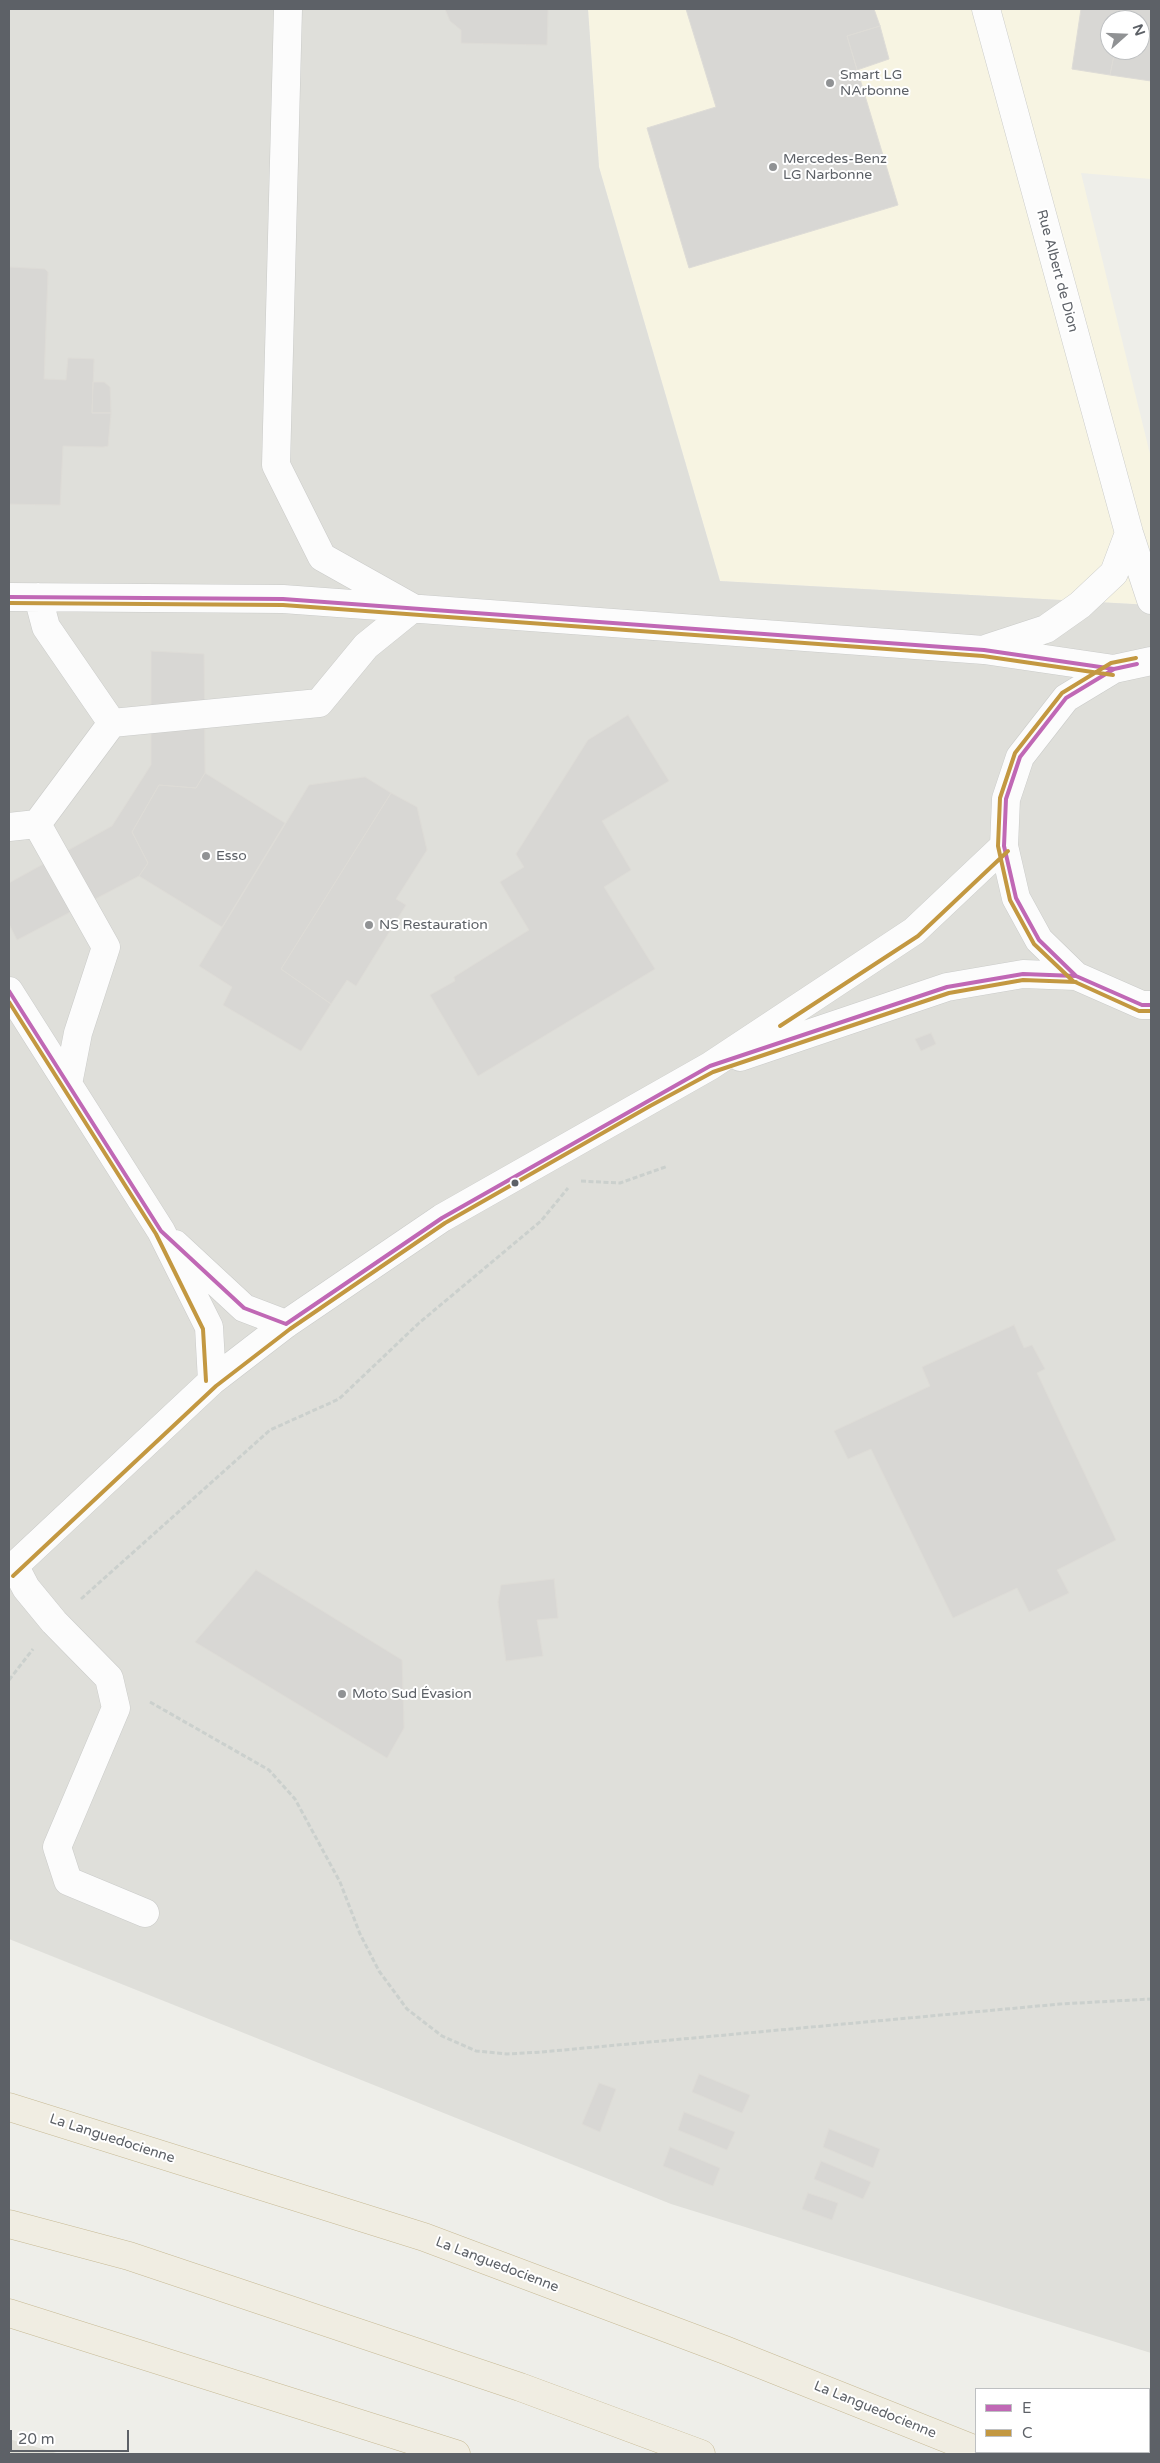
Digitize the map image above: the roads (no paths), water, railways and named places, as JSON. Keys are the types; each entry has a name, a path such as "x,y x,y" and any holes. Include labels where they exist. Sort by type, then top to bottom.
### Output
{"highway":[{"name":"La Languedocienne","path":"9,2107 424,2237 725,2350 975,2450"},
{"path":"9,2224 129,2256 520,2387 701,2454"},
{"path":"9,2312 456,2454"}],"street":[{"path":"288,9 276,465 322,557 413,608"},
{"name":"Rue Albert de Dion","path":"986,9 1128,533 1151,600"},
{"path":"984,650 1046,628 1080,605 1114,573 1128,533"},
{"path":"9,597 283,599 984,650 1114,669"},
{"path":"38,597 46,627 112,723"},
{"path":"9,827 37,824 112,723 319,703 366,646 413,608"},
{"path":"1151,661 1114,669 1066,698 1020,758 1006,799 1004,846 1016,898 1039,940 1076,976 1142,1005 1151,1005"},
{"path":"37,824 106,947 78,1034 68,1084"},
{"path":"145,1913 68,1881 57,1847 116,1708 108,1678 54,1622 12,1568 212,1381 286,1324 442,1218 710,1066 914,931 1004,846"},
{"path":"710,1066 947,987 1023,974 1076,976"},
{"path":"9,991 161,1231 209,1327 212,1381"},
{"path":"161,1231 244,1308 286,1324"}],"place":[{"name":"Smart LG NArbonne","path":"830,83"},
{"name":"Mercedes-Benz LG Narbonne","path":"773,167"},
{"name":"Esso","path":"206,856"},
{"name":"NS Restauration","path":"369,925"},
{"name":"Moto Sud Évasion","path":"342,1694"}]}
